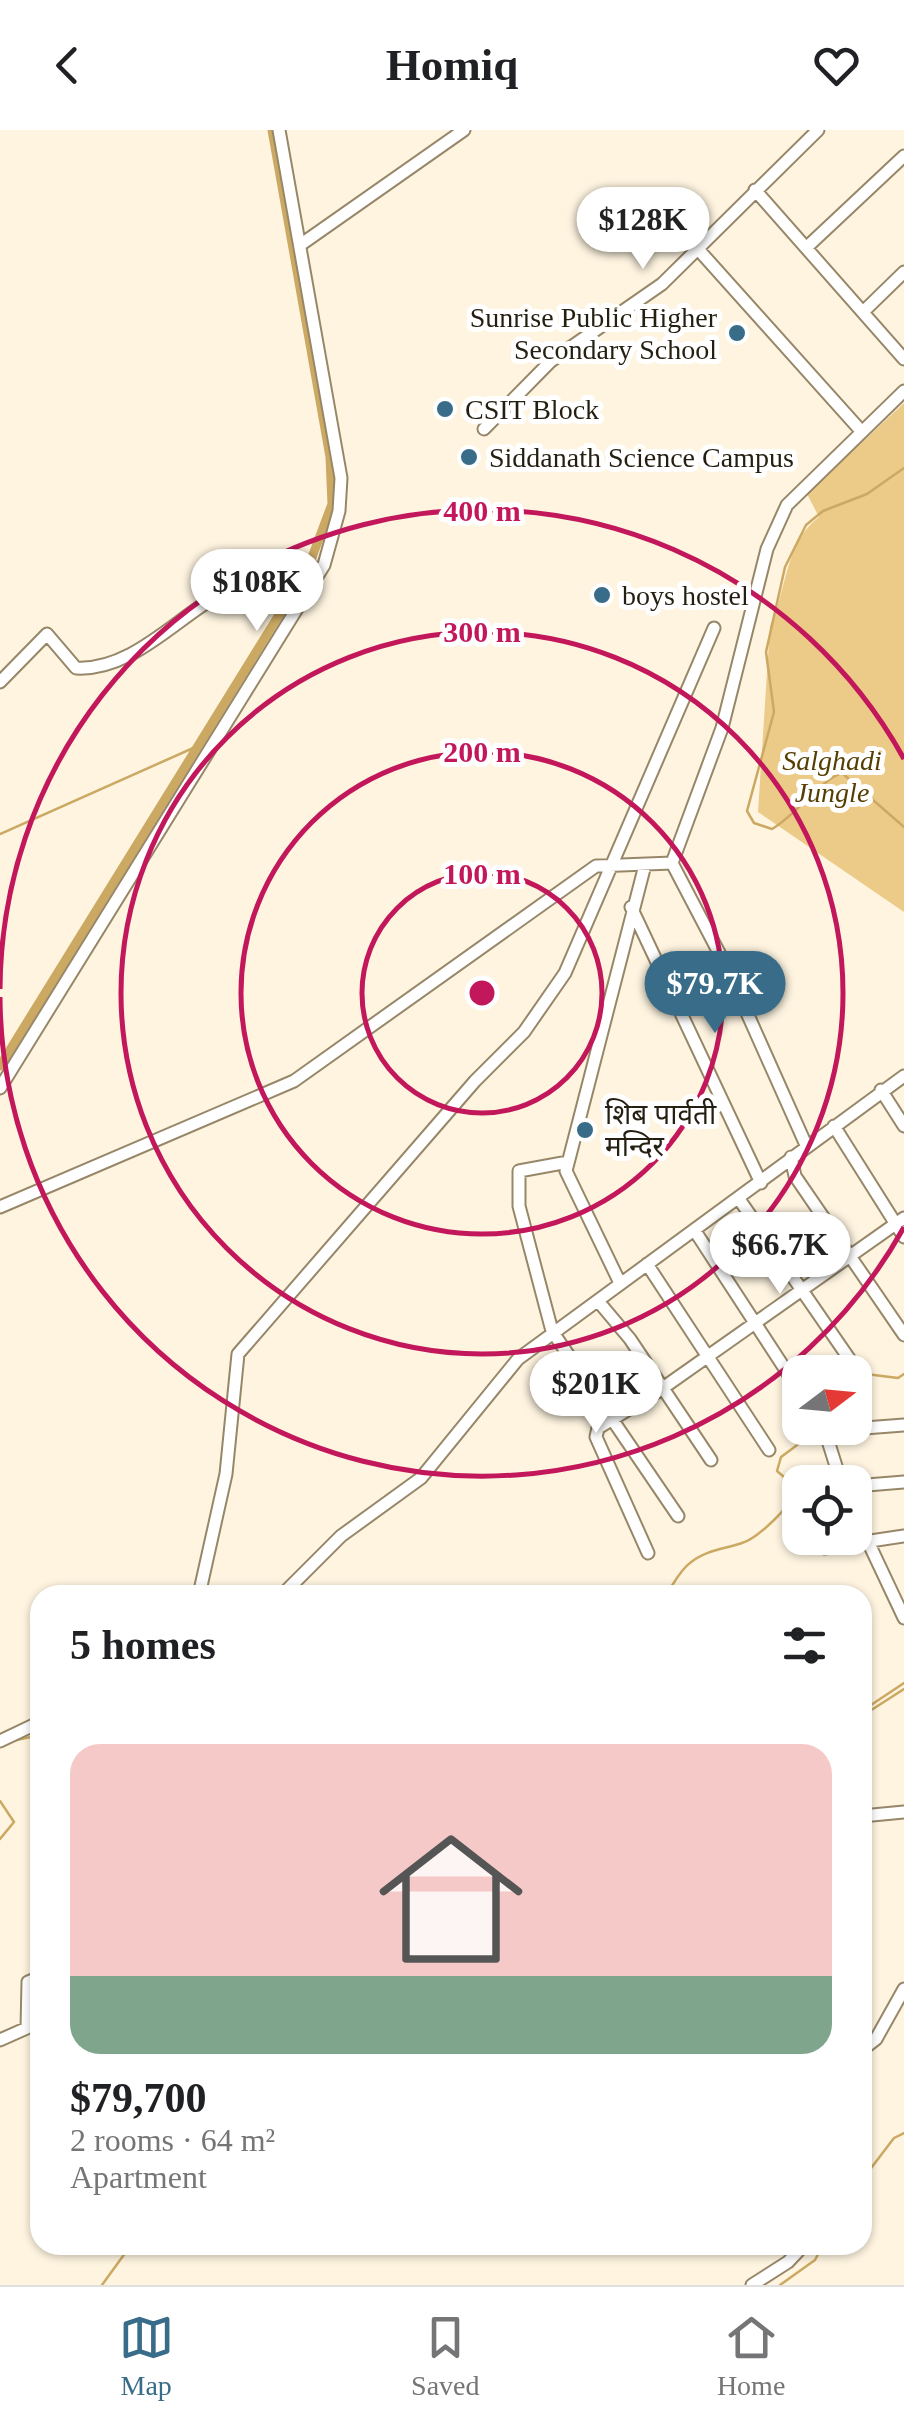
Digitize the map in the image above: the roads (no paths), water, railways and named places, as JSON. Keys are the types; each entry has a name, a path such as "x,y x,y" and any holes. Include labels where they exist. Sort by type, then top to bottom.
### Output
{"street":[{"path":"0,1088 315,567 339,511 341,478 280,130"},
{"path":"302,243 464,130"},
{"path":"484,428 551,361 662,284 818,130"},
{"path":"807,247 904,156"},
{"path":"755,190 904,359"},
{"path":"698,248 862,432"},
{"path":"863,312 904,272"},
{"path":"806,1145 728,968 672,863 722,728 767,549 787,505 904,390"},
{"path":"0,682 47,634 76,668 88,668 151,643 210,600 288,559 315,567"},
{"path":"201,1585 226,1474 238,1354 475,1081 524,1032 565,972 714,628"},
{"path":"0,1207 294,1081 596,866 611,862 672,863"},
{"path":"618,1281 566,1171 631,907 645,865"},
{"path":"631,907 761,1182"},
{"path":"292,1585 341,1536 421,1478 518,1358 552,1330 598,1301 618,1281 739,1200 790,1157 904,1076"},
{"path":"881,1090 904,1126"},
{"path":"834,1126 900,1221 904,1237"},
{"path":"790,1157 795,1176 904,1334"},
{"path":"568,1162 520,1171 519,1206 552,1330 678,1516"},
{"path":"739,1200 846,1355"},
{"path":"648,1553 596,1436 598,1428 660,1390 900,1221"},
{"path":"695,1231 782,1366"},
{"path":"647,1264 769,1450"},
{"path":"598,1301 630,1339 660,1390 710,1460"},
{"path":"872,1427 904,1425"},
{"path":"872,1485 904,1482"},
{"path":"872,1539 904,1536"},
{"path":"872,1549 899,1593 904,1618"},
{"path":"0,1741 30,1727"},
{"path":"872,1815 904,1812"},
{"path":"0,2040 27,2028 30,1981"},
{"path":"872,2042 904,1989"},
{"path":"752,2285 795,2255"}],"waterway":[{"path":"0,1066 308,568 332,504 330,457 272,130"},
{"path":"904,468 867,494 823,511 806,525 785,567 766,652 774,712 747,811 754,823 772,829 842,773 904,827"},
{"path":"0,834 200,745"},
{"path":"872,1375 898,1378 904,1374"},
{"path":"673,1585 696,1559 749,1540 782,1511 797,1488 777,1471 781,1457 797,1445"},
{"path":"872,1704 904,1683"},
{"path":"872,1710 904,1689"},
{"path":"12,1741 30,1737"},
{"path":"0,1801 14,1822 0,1839"},
{"path":"872,2167 894,2138 904,2133"},
{"path":"102,2285 124,2255"},
{"path":"780,2285 818,2255"}],"place":[{"name":"Sunrise Public Higher Secondary School","path":"737,333"},
{"name":"CSIT Block","path":"445,409"},
{"name":"Siddanath Science Campus","path":"469,457"},
{"name":"boys hostel","path":"602,595"},
{"name":"शिब पार्वती मन्दिर","path":"585,1130"}],"park label":[{"name":"Salghadi Jungle","path":"832,776"}]}
